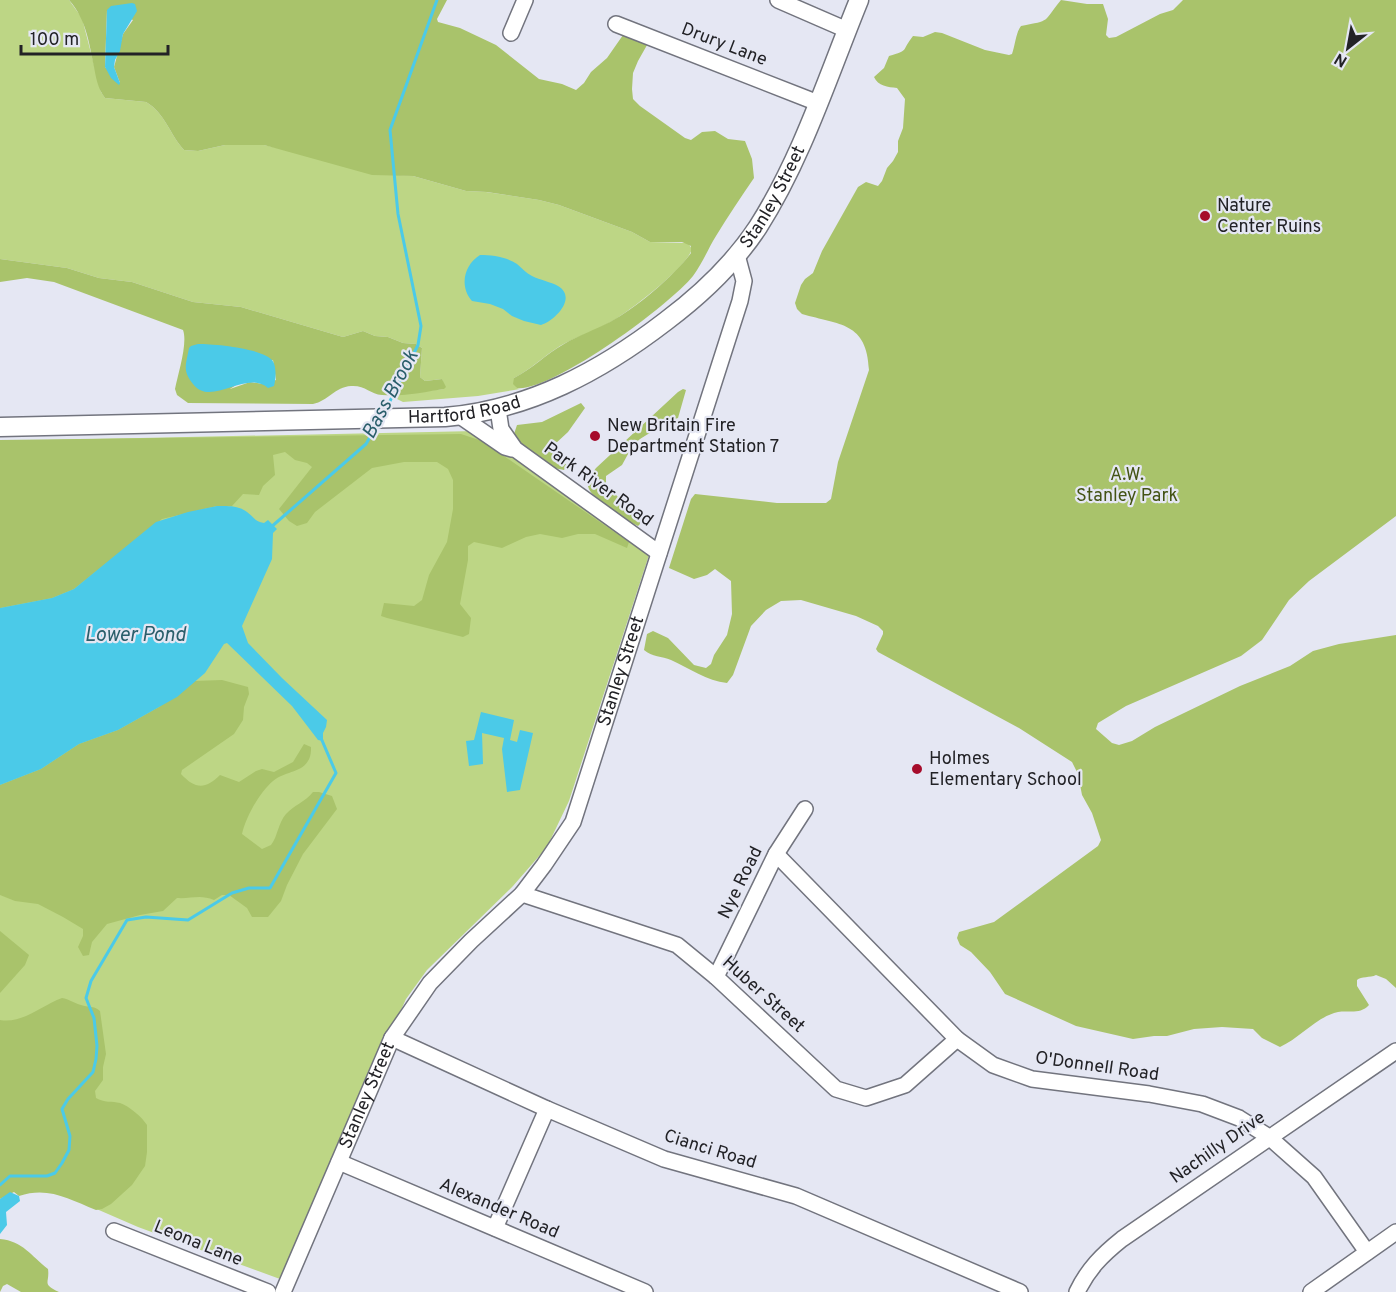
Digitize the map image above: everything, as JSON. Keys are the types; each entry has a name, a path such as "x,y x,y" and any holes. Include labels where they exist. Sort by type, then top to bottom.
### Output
{"main road":[{"name":"Stanley Street","path":"737,255 778,193 818,103 859,0"},
{"name":"Hartford Road","path":"0,427 368,420 459,416 498,408 558,388 611,360 692,301 718,277 737,255"}],"street":[{"path":"511,33 525,0"},
{"path":"778,0 847,30"},
{"name":"Drury Lane","path":"616,24 818,103"},
{"name":"Stanley Street","path":"283,1292 392,1038 430,983 522,894 573,822 740,301 744,281 737,255"},
{"name":"Park River Road","path":"498,408 501,429 515,449 659,553"},
{"name":"Park River Road","path":"459,416 505,447 515,449"},
{"name":"Nye Road","path":"716,977 776,854 805,809"},
{"name":"O'Donnell Road","path":"776,854 957,1039 993,1065 1032,1079 1149,1094 1202,1104 1239,1118 1269,1137 1314,1178 1366,1252"},
{"name":"Huber Street","path":"522,894 677,945 716,977 836,1089 866,1098 905,1085 957,1039"},
{"name":"Cianci Road","path":"392,1038 547,1109 664,1159 796,1196 1020,1292"},
{"name":"Nachilly Drive","path":"1077,1292 1084,1277 1098,1258 1122,1239 1396,1051"},
{"path":"495,1228 547,1109"},
{"name":"Alexander Road","path":"339,1162 645,1292"},
{"name":"Leona Lane","path":"114,1231 268,1292"},
{"path":"1311,1292 1396,1232"}],"green space":[{"path":"0,0 69,0 82,18 101,92 105,98 146,102 163,118 184,150 198,151 225,145 264,145 399,175 413,176 466,191 539,200 632,232 650,242 688,243 692,249 670,277 622,315 560,346 514,378 517,388 520,389 478,396 403,402 389,395 444,389 442,379 425,381 420,377 422,348 416,344 403,343 363,331 343,337 241,307 193,302 132,282 99,278 67,268 0,259"},
{"path":"69,0 447,0 437,19 438,22 460,28 496,45 539,79 576,90 607,58 630,25 651,38 633,73 633,99 685,138 691,140 702,132 715,131 728,139 745,141 752,159 754,178 693,276 661,306 582,362 534,386 517,388 513,384 514,378 557,348 610,322 642,300 684,262 691,253 691,246 682,242 650,242 632,232 539,200 466,191 413,176 372,175 264,145 225,145 198,151 184,150 163,118 146,102 105,98 98,83 86,31 75,7","holes":["107,10 133,20 123,34 114,67 120,83 105,67"]},
{"name":"A.W. Stanley Park","path":"1061,0 1103,4 1108,19 1106,35 1109,38 1116,37 1160,14 1173,10 1183,0 1396,0 1396,516 1309,581 1289,600 1262,640 1241,656 1126,706 1098,723 1096,729 1112,743 1119,745 1132,741 1155,727 1240,686 1290,666 1313,651 1339,644 1396,635 1396,988 1386,979 1376,975 1357,980 1357,986 1369,1005 1366,1008 1330,1015 1280,1047 1262,1038 1253,1029 1222,1027 1133,1039 1076,1026 1005,994 990,972 971,952 960,945 957,938 959,932 994,922 1098,846 1101,840 1092,813 1082,795 1078,774 1072,762 1019,728 878,652 876,649 883,631 878,626 856,616 801,600 781,601 766,610 751,626 733,675 727,683 705,677 644,650 647,634 653,631 668,638 694,665 706,668 711,664 727,635 732,614 731,581 715,569 707,575 694,579 669,568 691,499 695,494 777,503 826,503 831,499 838,462 869,370 867,354 857,334 849,328 802,314 795,303 801,285 813,273 822,251 858,187 866,182 878,186 898,152 898,141 903,128 905,99 897,88 881,84 874,77 884,68 889,56 903,51 913,36 923,37 935,32 985,50 1012,54 1021,26 1038,23 1045,19"},
{"path":"0,259 67,268 99,278 132,282 193,302 241,307 343,337 363,331 403,343 416,344 422,348 420,377 425,381 442,379 446,387 421,393 390,395 351,386 340,389 313,404 188,403 177,395 175,389 183,350 183,330 54,282 27,278 0,282","holes":["273,360 276,380 263,384 250,382 230,389"]},
{"path":"683,389 686,390 678,418 640,439 633,445 622,465 606,476 609,488 639,518 638,526 603,504 589,489 588,480 596,468"},
{"path":"581,403 585,408 568,432 555,444 552,452 567,465 564,470 554,468 513,437 517,425 542,422"},
{"path":"476,431 649,555 569,801 547,847 513,886 427,970 406,999 280,1279 138,1227 9,1171 0,1179 0,441"},
{"path":"461,434 482,441 629,542 627,548 595,534 578,534 562,538 540,534 526,537 502,548 474,542 468,546 468,560 460,604 471,618 469,634 463,637 387,618 381,616 384,603 414,606 422,600 429,575 447,542 453,509 453,480 448,469 437,462 404,462 372,468 315,512 307,523 297,526 289,521 279,509 312,467 295,460 285,452 273,455 275,475 263,486 259,495 243,494 232,506 217,506 162,519 74,589 52,598 0,608 0,440"},
{"path":"222,680 248,687 249,694 244,707 243,720 234,734 182,770 181,774 191,783 200,786 210,783 220,775 239,782 256,771 262,769 274,772 293,762 304,744 311,747 307,762 298,770 279,777 268,786 254,806 242,834 262,849 271,845 286,814 313,792 332,796 337,809 303,854 281,901 268,917 252,917 247,908 229,895 222,895 214,900 200,897 177,898 163,911 107,924 92,942 89,955 83,956 78,947 83,936 83,929 38,904 15,901 0,895 0,785 41,769 79,744 118,730 159,707 194,681"},
{"path":"0,931 29,955 25,965 0,993"},
{"path":"62,998 100,1011 106,1054 103,1080 95,1091 96,1098 124,1104 147,1125 145,1166 132,1185 102,1209 96,1210 58,1195 39,1192 19,1196 14,1192 0,1199 0,1020 24,1017"},
{"path":"0,1239 21,1246 48,1269 48,1285 59,1292 21,1292 7,1284 0,1292"}],"water":[{"path":"135,4 137,11 123,34 120,51 115,60 114,67 119,85 111,78 105,67 107,10 111,6"},
{"path":"480,255 509,260 532,276 558,286 564,291 566,297 562,308 552,319 541,325 524,321 490,304 472,301 466,289 465,276 470,264"},
{"path":"198,344 236,347 265,355 274,364 276,376 274,386 268,388 259,383 250,383 219,391 200,390 187,375 186,367 189,348"},
{"name":"Lower Pond","path":"217,506 240,508 259,522 264,523 268,520 277,529 273,533 272,559 242,626 248,643 327,720 323,741 318,740 292,706 227,643 224,644 205,673 177,697 118,730 79,744 41,769 0,785 0,608 52,598 74,589 156,522"},
{"path":"481,712 514,720 510,740 517,742 520,730 533,733 520,790 507,792 502,749 504,738 482,733 483,764 469,766 466,741 474,740"},
{"path":"10,1192 19,1196 20,1201 6,1212 7,1225 0,1234 0,1199"}],"waterway":[{"name":"Bass Brook","path":"385,411 418,345 421,326 398,214 390,130 437,0"},
{"name":"Bass Brook","path":"270,528 366,444 377,425"},
{"path":"0,1185 10,1176 47,1176 55,1173 69,1150 70,1136 62,1109 68,1099 93,1072 96,1059 94,1018 86,998 91,981 127,920 146,917 188,920 232,893 249,888 270,888 336,773 321,738"}],"place":[{"name":"Nature Center Ruins","path":"1205,216"},
{"name":"New Britain Fire Department Station 7","path":"595,436"},
{"name":"Holmes Elementary School","path":"917,769"}]}
